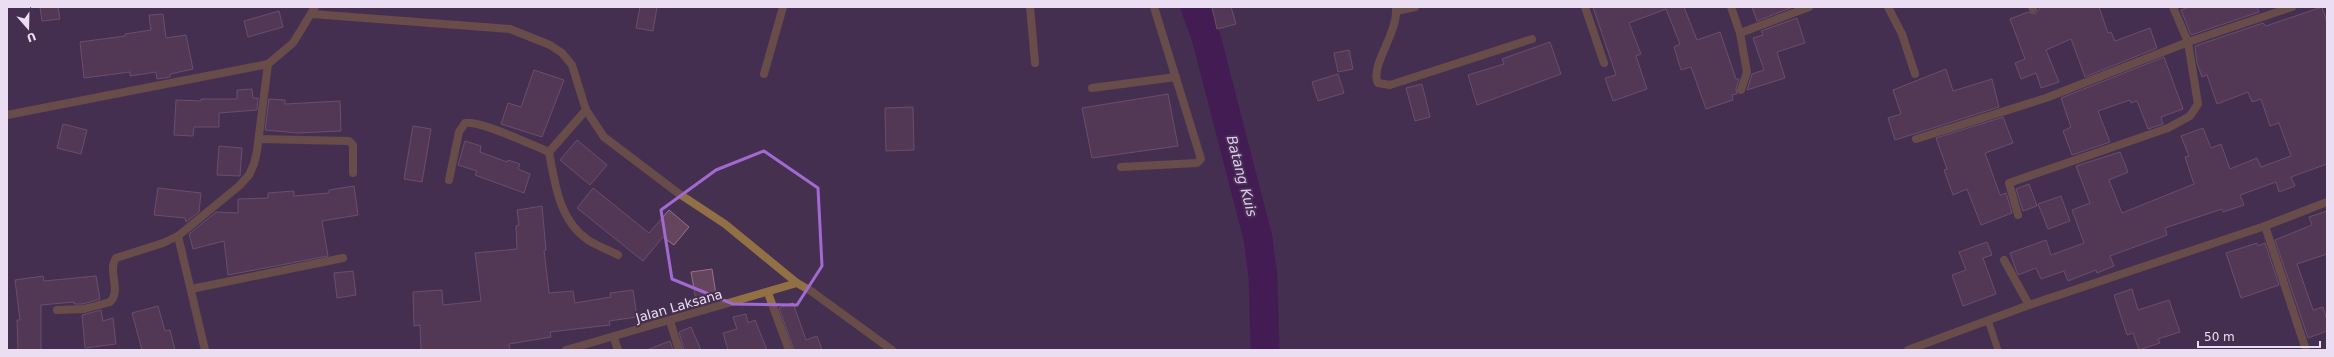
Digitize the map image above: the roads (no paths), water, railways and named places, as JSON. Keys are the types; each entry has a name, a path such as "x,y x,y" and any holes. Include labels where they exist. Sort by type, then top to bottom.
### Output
{"street":[{"path":"764,74 783,7"},
{"path":"1030,7 1035,63"},
{"path":"1121,167 1197,163 1200,161 1201,156 1154,7"},
{"path":"1415,7 1396,9 1395,25 1375,73 1378,83 1390,85 1532,39"},
{"path":"1585,7 1604,63"},
{"path":"1731,7 1740,33 1747,72 1741,90"},
{"path":"1740,33 1809,7"},
{"path":"1888,7 1902,34 1915,74"},
{"path":"2018,215 2009,183 2168,128 2190,116 2197,108 2198,100 2188,42 2173,7"},
{"path":"1916,140 2046,98 2188,42 2282,8 2292,7"},
{"path":"7,115 268,64 294,43 313,10 510,29 533,37 562,53 572,65 586,110 596,127 621,151 725,224 797,283 811,291 892,350"},
{"path":"57,310 84,309 107,304 115,294 114,264 116,258 163,243 178,236 239,186 254,164 259,139 268,64"},
{"path":"1092,88 1176,77"},
{"path":"549,152 586,110"},
{"path":"449,180 459,132 465,123 470,122 486,127 549,152"},
{"path":"259,139 349,141 353,145 353,173"},
{"path":"549,152 560,204 572,225 589,241 618,255"},
{"path":"1908,350 2029,305 2265,226 2327,202"},
{"path":"2265,226 2306,350"},
{"path":"178,236 205,350"},
{"path":"191,289 343,258"},
{"path":"2004,260 2029,305"},
{"name":"Jalan Laksana","path":"566,350 580,348 768,293 797,283"},
{"path":"768,293 790,350"},
{"path":"670,321 679,350"},
{"path":"614,338 618,350"}],"lane":[{"path":"1988,320 1998,350"}],"waterway":[{"name":"Batang Kuis","path":"1195,7 1206,37 1258,238 1263,277 1265,350"}]}
